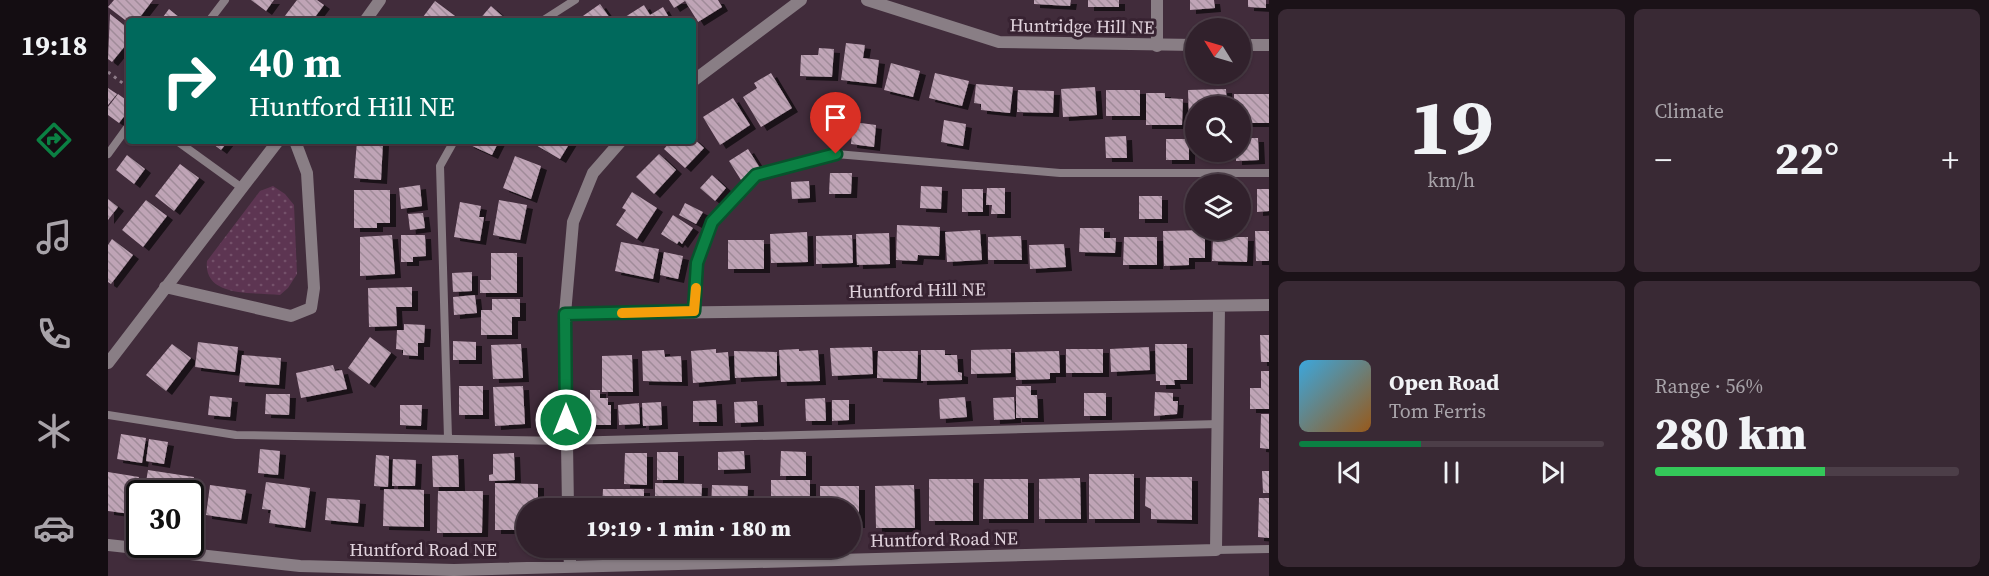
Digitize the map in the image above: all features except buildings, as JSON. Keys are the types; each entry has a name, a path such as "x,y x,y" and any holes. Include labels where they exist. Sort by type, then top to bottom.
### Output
{"street":[{"path":"367,18 380,0"},
{"path":"696,79 801,0"},
{"name":"Huntridge Hill NE","path":"867,0 999,42 1185,45"},
{"path":"1157,0 1157,45"},
{"path":"1251,45 1269,45"},
{"path":"108,363 276,144"},
{"path":"165,287 291,316 311,308 314,288 307,172 296,144"},
{"path":"568,498 565,314 573,222 593,173 618,144"},
{"name":"Huntford Hill NE","path":"565,314 1269,305"},
{"path":"1216,550 1220,307"},
{"name":"Huntford Road NE","path":"108,545 300,566 454,570 1216,550"},
{"path":"570,558 570,566"}],"lane":[{"path":"211,18 225,0"},
{"path":"547,18 575,0"},
{"path":"108,154 126,129"},
{"path":"181,144 242,188"},
{"path":"448,438 440,166 452,144"},
{"path":"694,311 697,263 712,222 756,175 836,154 1060,173 1269,173"},
{"path":"108,415 236,435 566,441 1219,424"},
{"path":"1216,550 1269,549"}],"path":[{"path":"108,72 126,86"}],"shaded area":[{"path":"273,186 285,194 294,205 297,274 288,288 280,295 244,293 221,287 213,282 208,273 207,261 260,191"}],"slow traffic":[{"path":"622,313 694,311 696,288"}],"route":[{"path":"566,420 565,314 694,311 697,263 712,222 756,175 836,154"}]}
